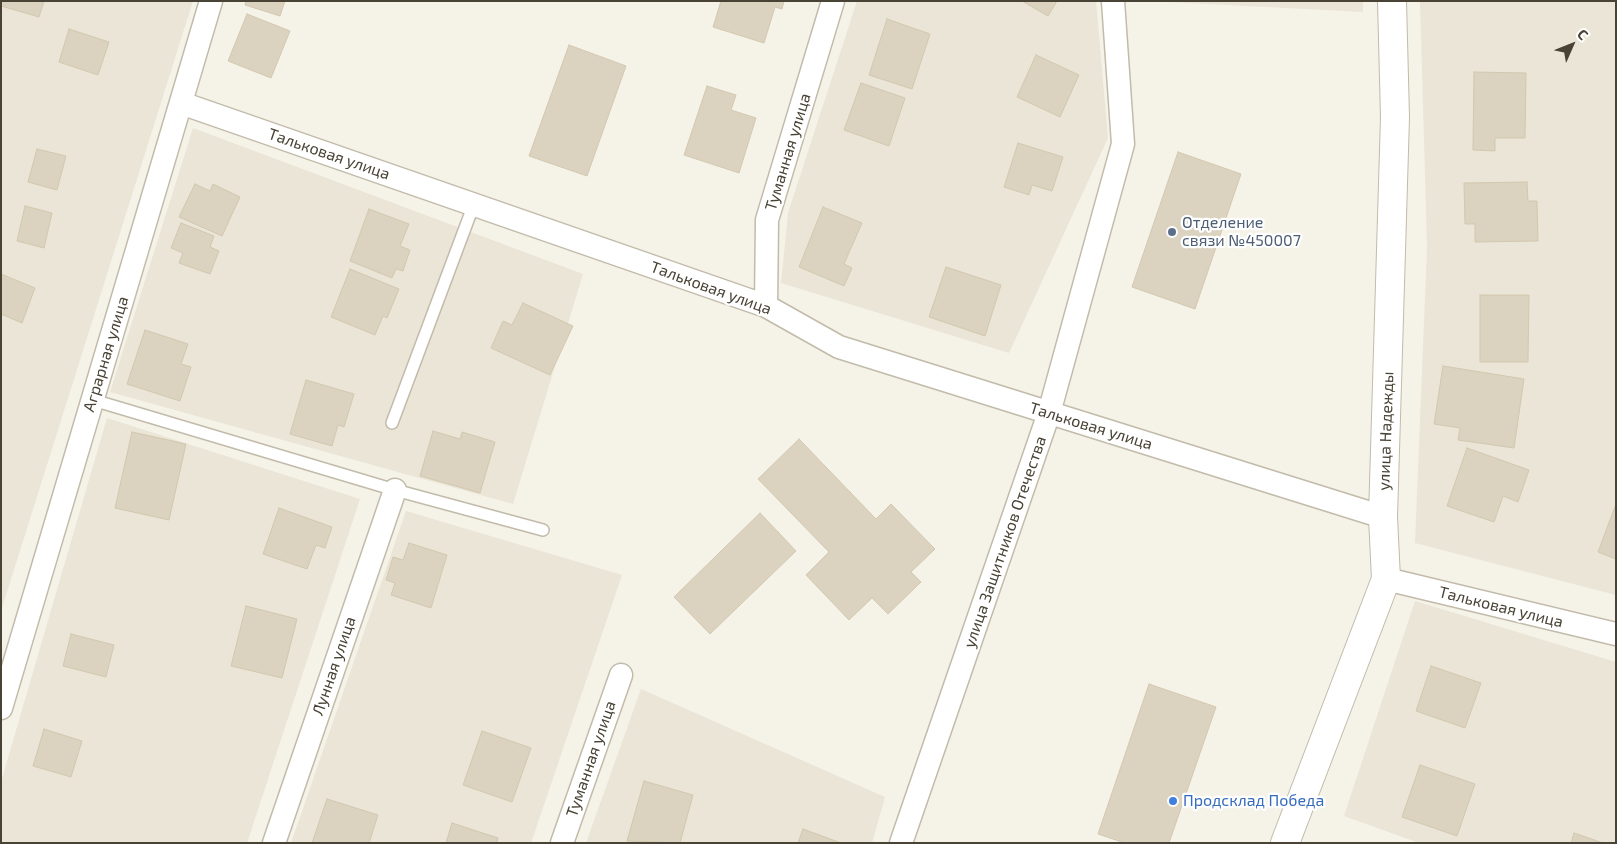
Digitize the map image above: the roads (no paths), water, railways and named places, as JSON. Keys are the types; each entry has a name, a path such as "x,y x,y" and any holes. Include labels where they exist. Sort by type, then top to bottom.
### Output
{"street":[{"name":"Аграрная улица","path":"1,708 211,1"},
{"name":"Туманная улица","path":"766,306 767,220 832,1"},
{"name":"улица Защитников Отечества","path":"901,843 1049,413 1123,144 1113,1"},
{"name":"улица Надежды","path":"1292,841 1386,578 1384,517 1395,117 1392,1"},
{"name":"Тальковая улица","path":"181,103 766,306 839,347 1384,517"},
{"name":"Лунная улица","path":"274,843 395,490"},
{"name":"Тальковая улица","path":"1386,578 1616,634"},
{"name":"Туманная улица","path":"562,843 621,675"}],"lane":[{"path":"392,423 474,204"},
{"path":"93,400 395,490 543,530"}],"place":[{"name":"Отделение связи №450007","path":"1172,232"},
{"name":"Продсклад Победа","path":"1173,801"}]}
